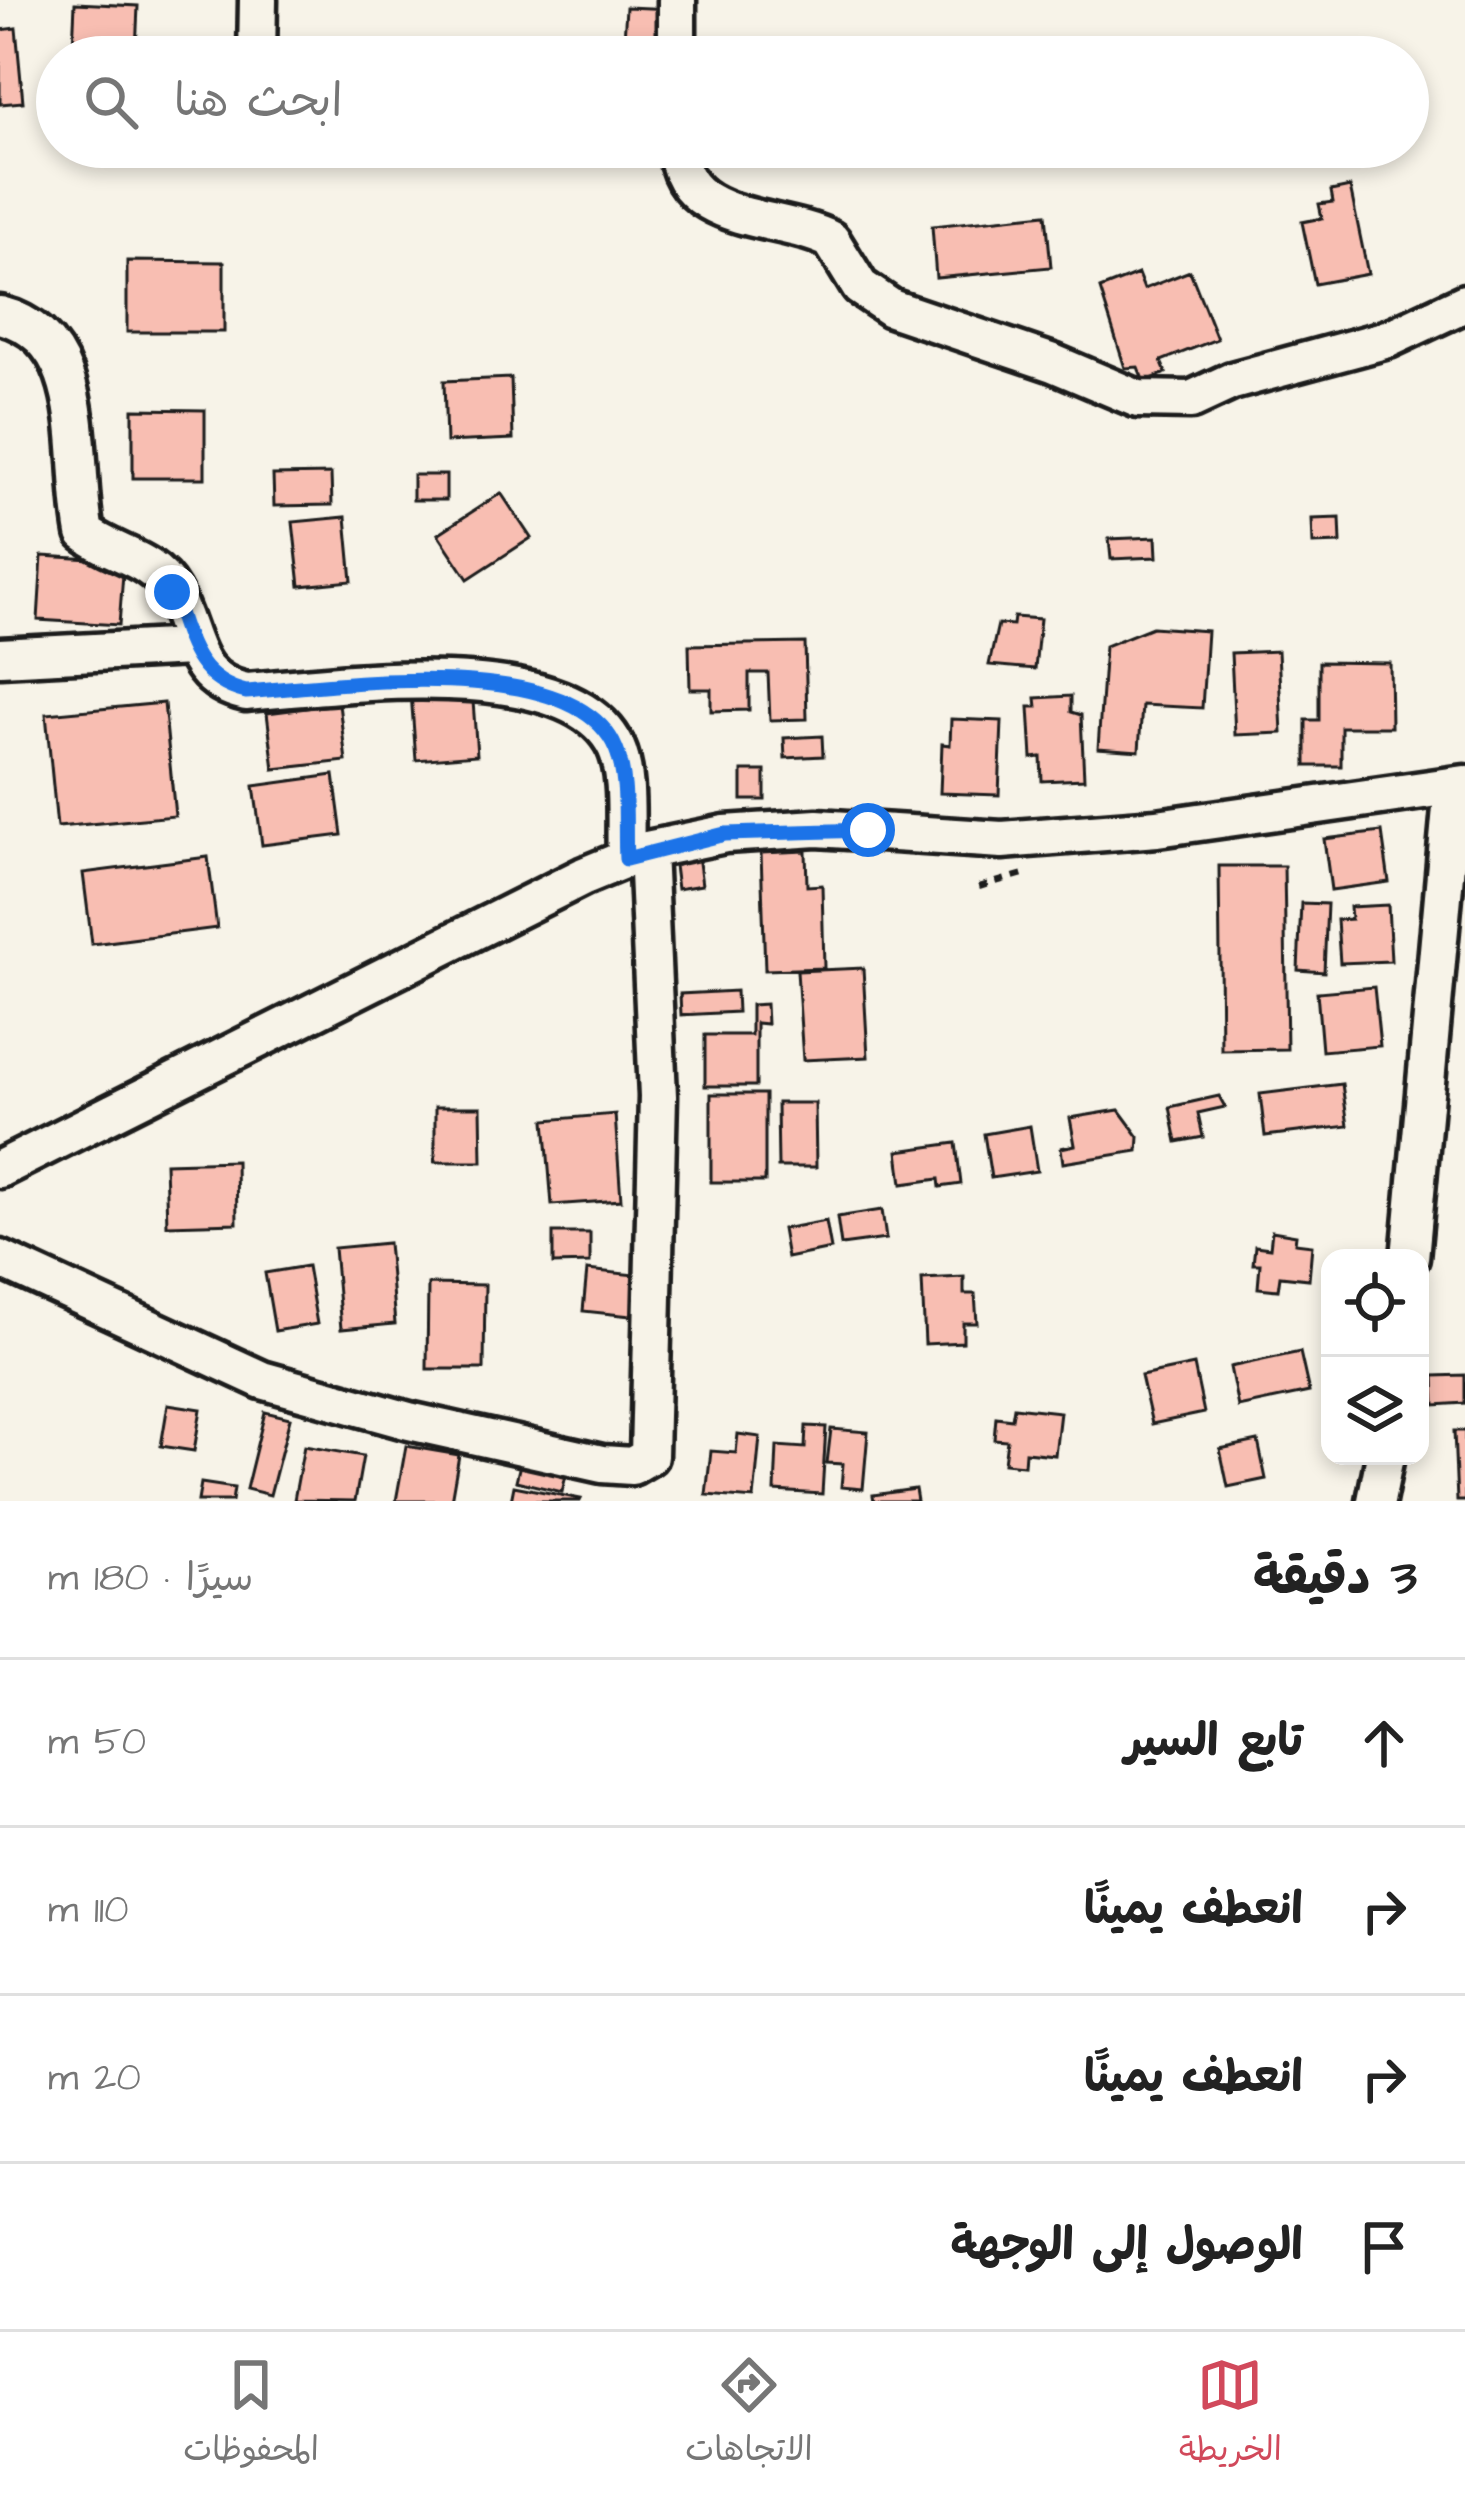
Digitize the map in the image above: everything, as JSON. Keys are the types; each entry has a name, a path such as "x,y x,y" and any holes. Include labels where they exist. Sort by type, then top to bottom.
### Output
{"street":[{"path":"257,36 258,0"},
{"path":"677,0 677,36"},
{"path":"681,168 702,199 831,240 860,287 890,308 1053,363 1138,399 1191,400 1232,380 1388,339 1465,303"},
{"path":"0,315 33,325 52,343 73,411 86,532 156,571 172,592 190,647 208,674 224,687 246,692 502,682 551,693 582,712 616,747 637,854 658,1096 649,1456 632,1466 602,1464 409,1421 262,1380 0,1259"},
{"path":"0,657 190,647"},
{"path":"0,1168 637,854 725,834 817,828 1002,840 1157,828 1459,785 1411,1249"},
{"path":"1376,1501 1383,1465"}],"building":[{"path":"75,3 138,6 137,36 74,36"},
{"path":"626,7 673,9 671,36 624,36"},
{"path":"16,28 23,102 0,104 0,30"},
{"path":"1350,187 1368,274 1315,284 1302,222 1322,218 1319,204 1333,202 1331,191"},
{"path":"1046,214 1051,267 936,278 932,226"},
{"path":"127,261 224,262 224,332 127,332"},
{"path":"1190,271 1217,339 1161,361 1166,373 1144,382 1138,367 1125,368 1100,289 1138,274 1144,289"},
{"path":"511,378 513,439 446,442 444,381"},
{"path":"133,409 205,410 205,478 133,478"},
{"path":"331,474 332,505 274,506 273,475"},
{"path":"413,475 446,475 446,500 413,500"},
{"path":"501,493 531,538 468,579 438,534"},
{"path":"346,517 352,581 300,586 293,522"},
{"path":"1340,518 1341,543 1313,544 1312,519"},
{"path":"1156,537 1157,557 1111,559 1109,539"},
{"path":"42,556 124,561 119,625 38,620"},
{"path":"1014,617 1040,619 1035,669 989,665 998,624 1013,625"},
{"path":"1152,627 1207,631 1202,708 1142,705 1139,751 1098,748 1105,646"},
{"path":"805,643 807,719 770,720 768,673 749,673 749,710 711,711 711,689 690,689 689,645"},
{"path":"1278,651 1282,733 1235,735 1231,653"},
{"path":"1319,662 1390,663 1391,727 1341,727 1341,766 1306,766 1306,720 1319,720"},
{"path":"472,688 477,755 416,760 411,693"},
{"path":"1071,696 1071,712 1081,715 1084,779 1042,781 1041,757 1032,758 1029,707 1037,707 1036,698"},
{"path":"164,703 175,816 57,827 46,714"},
{"path":"339,704 346,761 274,769 267,713"},
{"path":"951,719 1002,721 999,795 940,793 942,744 950,745"},
{"path":"822,736 823,756 785,758 784,738"},
{"path":"742,771 765,771 765,800 742,800"},
{"path":"334,775 342,835 262,845 254,786"},
{"path":"1382,832 1389,882 1331,890 1324,839"},
{"path":"806,851 807,886 822,885 824,968 765,970 761,853"},
{"path":"698,855 702,885 677,889 673,858"},
{"path":"208,857 217,928 92,944 83,873"},
{"path":"1219,866 1284,866 1287,1049 1221,1050"},
{"path":"1301,903 1327,904 1324,972 1298,970"},
{"path":"1388,905 1391,961 1340,963 1337,920 1351,919 1350,907"},
{"path":"863,968 868,1057 803,1060 797,971"},
{"path":"1374,987 1380,1046 1322,1051 1317,992"},
{"path":"736,991 737,1012 681,1015 680,994"},
{"path":"766,1004 767,1024 756,1023 756,1086 705,1086 705,1035 751,1035 751,1005"},
{"path":"1342,1084 1348,1126 1265,1136 1260,1094"},
{"path":"711,1094 765,1094 765,1182 711,1182"},
{"path":"1219,1096 1225,1107 1198,1113 1203,1137 1177,1142 1170,1107"},
{"path":"777,1103 815,1103 816,1167 778,1167"},
{"path":"435,1107 481,1107 482,1162 435,1162"},
{"path":"1119,1110 1139,1137 1138,1151 1063,1163 1061,1148 1075,1145 1070,1118"},
{"path":"615,1114 621,1200 552,1205 545,1120"},
{"path":"1030,1126 1037,1171 991,1178 984,1134"},
{"path":"956,1143 961,1184 940,1187 939,1179 902,1184 898,1151"},
{"path":"236,1161 237,1223 167,1225 165,1163"},
{"path":"882,1210 886,1239 841,1245 837,1217"},
{"path":"826,1221 831,1249 787,1258 782,1229"},
{"path":"1272,1231 1296,1235 1295,1243 1312,1245 1309,1279 1280,1276 1278,1290 1258,1288 1260,1264 1253,1264 1255,1246 1270,1248"},
{"path":"553,1233 590,1233 590,1263 553,1264"},
{"path":"388,1243 395,1324 341,1329 334,1248"},
{"path":"307,1266 317,1324 275,1331 265,1273"},
{"path":"587,1270 645,1276 641,1317 583,1311"},
{"path":"964,1277 964,1294 975,1294 977,1323 963,1323 963,1342 925,1344 922,1279"},
{"path":"428,1284 485,1285 484,1369 427,1369"},
{"path":"1300,1352 1309,1392 1238,1407 1230,1367"},
{"path":"1194,1365 1204,1413 1152,1424 1141,1376"},
{"path":"1465,1375 1465,1403 1435,1405 1434,1376"},
{"path":"168,1404 201,1409 194,1451 161,1446"},
{"path":"1014,1407 1060,1412 1055,1455 1025,1452 1024,1465 1004,1463 1007,1440 994,1439 996,1417 1012,1419"},
{"path":"265,1412 290,1418 270,1495 246,1489"},
{"path":"806,1426 826,1427 822,1494 775,1491 777,1446 805,1448"},
{"path":"831,1429 868,1432 863,1489 841,1487 843,1464 827,1463"},
{"path":"1454,1431 1465,1431 1465,1501 1457,1501"},
{"path":"738,1434 760,1437 754,1499 706,1495 711,1451 736,1453"},
{"path":"1258,1441 1266,1479 1228,1487 1220,1449"},
{"path":"304,1446 363,1456 355,1501 294,1500"},
{"path":"406,1446 459,1455 451,1501 396,1501"},
{"path":"522,1456 568,1467 562,1492 516,1481"},
{"path":"201,1483 234,1488 232,1501 198,1501"},
{"path":"514,1486 581,1499 511,1501"},
{"path":"915,1489 917,1501 874,1501 873,1495"}],"route":[{"path":"172,592 196,658 224,687 246,692 502,682 551,693 582,712 616,747 626,859 725,834 868,830"}]}
